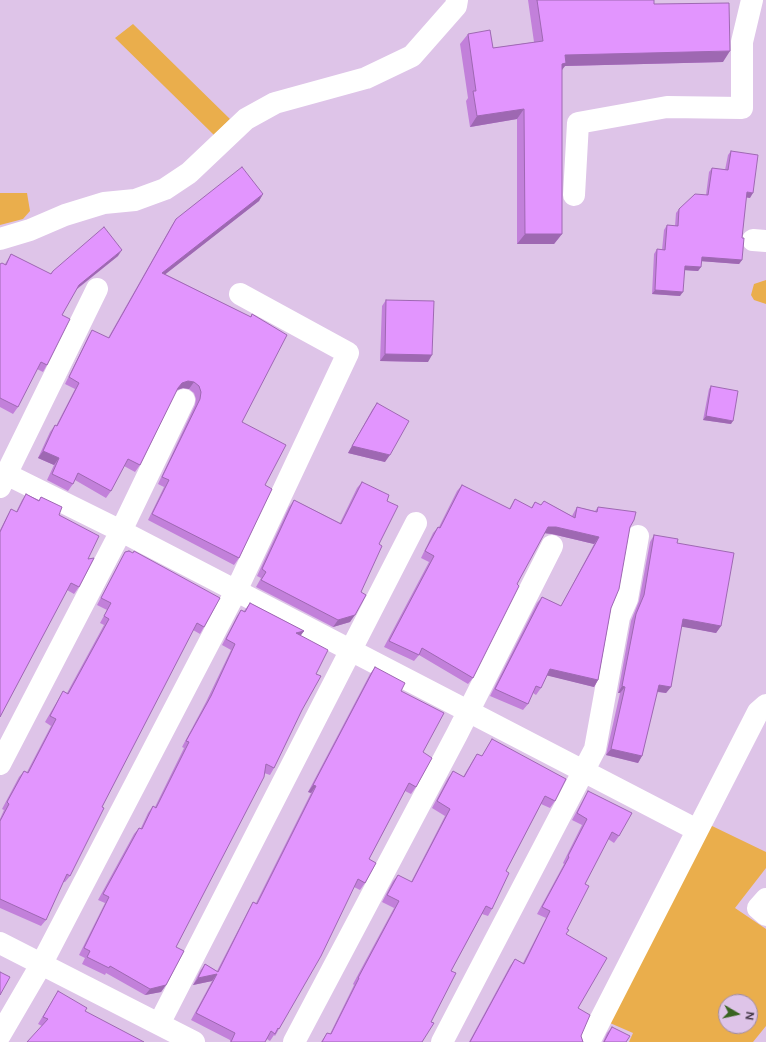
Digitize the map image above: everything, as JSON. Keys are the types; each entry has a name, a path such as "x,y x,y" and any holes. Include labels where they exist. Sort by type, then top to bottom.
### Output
{"street":[{"path":"574,195 578,123 667,107 742,108 742,42 752,0"},
{"path":"0,239 104,203 136,200 165,189 189,173 246,119 274,103 366,78 412,56 456,2"},
{"path":"97,289 3,480 121,531 697,830"},
{"path":"0,1035 42,963 236,591 348,353 240,294"},
{"path":"0,764 121,531 184,400"},
{"path":"159,1024 416,523"},
{"path":"442,1042 595,750 619,617 627,599 638,536"},
{"path":"294,1042 468,712 552,546"},
{"path":"589,1042 758,712 766,705"},
{"path":"766,899 758,908 766,915"},
{"path":"0,942 194,1042"}],"shaded area":[{"path":"133,24 230,119 214,135 115,38"},
{"path":"0,193 27,193 30,211 23,219 0,225"},
{"path":"766,280 766,304 754,300 751,295 754,284"},
{"path":"710,825 766,852 766,868 735,908 766,929 766,1026 753,1042 629,1042 633,1033 610,1023"}],"building":[{"path":"537,0 654,0 654,4 729,3 730,51 565,55 566,63 562,64 562,234 525,234 524,109 477,116 473,91 476,91 468,34 490,30 493,48 543,41"},
{"path":"731,151 758,155 753,193 747,192 742,238 744,238 742,260 702,257 701,267 685,266 683,292 655,290 657,249 665,250 667,225 678,226 679,209 695,194 708,195 712,168 728,170"},
{"path":"242,167 263,194 162,273 251,317 252,314 287,335 242,422 286,445 265,485 272,489 239,558 152,514 169,480 162,477 200,399 201,392 199,386 194,382 188,381 182,383 178,388 140,465 128,459 111,491 78,473 73,484 52,474 59,458 43,451 55,425 57,426 79,383 69,377 92,330 109,338 176,219"},
{"path":"104,227 122,250 79,285 62,315 70,319 47,365 41,362 18,407 0,398 0,264 2,263 6,265 11,254 51,274"},
{"path":"386,300 434,301 432,355 385,354"},
{"path":"711,386 738,391 733,421 706,416"},
{"path":"377,403 409,421 390,455 352,446"},
{"path":"362,482 389,495 387,501 398,506 379,544 382,546 361,592 366,595 355,615 338,620 261,580 266,572 262,569 294,500 341,524"},
{"path":"462,485 510,509 515,499 532,508 535,502 541,505 544,501 575,518 577,507 597,512 598,507 636,512 630,527 619,589 611,608 598,680 550,669 541,688 536,686 528,704 495,689 542,597 561,606 599,537 556,527 548,527 517,584 519,586 473,678 422,648 419,655 389,641 434,556 425,551 438,527 440,528"},
{"path":"26,494 39,501 41,497 62,507 59,515 99,536 88,559 94,558 79,587 71,583 0,717 0,532 11,509 17,512"},
{"path":"654,535 678,539 677,543 734,553 721,626 683,619 671,687 659,685 642,756 611,749 625,687 622,686 636,614 644,595"},
{"path":"129,551 133,553 134,551 220,598 204,627 197,623 102,807 104,808 70,876 67,874 46,920 0,899 0,821 9,804 7,802 24,771 28,773 56,719 50,716 63,691 68,694 109,619 104,616 111,603 101,598 125,552"},
{"path":"250,603 304,631 296,633 328,650 316,674 321,676 302,710 274,768 266,764 264,777 176,947 184,951 166,985 150,989 110,966 109,968 87,957 90,951 84,948 109,897 103,894 139,828 142,829 153,806 156,808 189,742 186,741 211,696 235,644 226,639 241,610 245,612"},
{"path":"375,667 405,683 401,691 444,713 423,752 432,758 416,787 409,783 369,859 376,863 365,883 358,879 321,956 279,1029 278,1028 275,1034 271,1031 265,1042 231,1042 235,1033 196,1013 217,974 198,978 205,964 218,972 253,902 257,904 316,786 313,785"},
{"path":"492,739 566,779 555,801 545,796 506,871 509,873 492,909 486,906 451,971 456,973 431,1022 434,1023 422,1042 322,1042 327,1033 331,1034 358,978 399,901 387,895 398,875 412,882 450,809 437,801 453,771 464,777 477,754 482,756"},
{"path":"588,791 632,813 619,836 612,832 585,884 589,886 567,929 569,930 566,934 607,958 578,1008 590,1015 581,1036 583,1042 470,1042 515,959 524,964 550,911 542,907 569,857 568,856 587,819 577,813"},
{"path":"0,972 10,977 0,995"},
{"path":"58,991 87,1008 85,1011 144,1042 27,1042 48,1019 43,1017"},
{"path":"612,1027 630,1036 626,1042 604,1042"}]}
